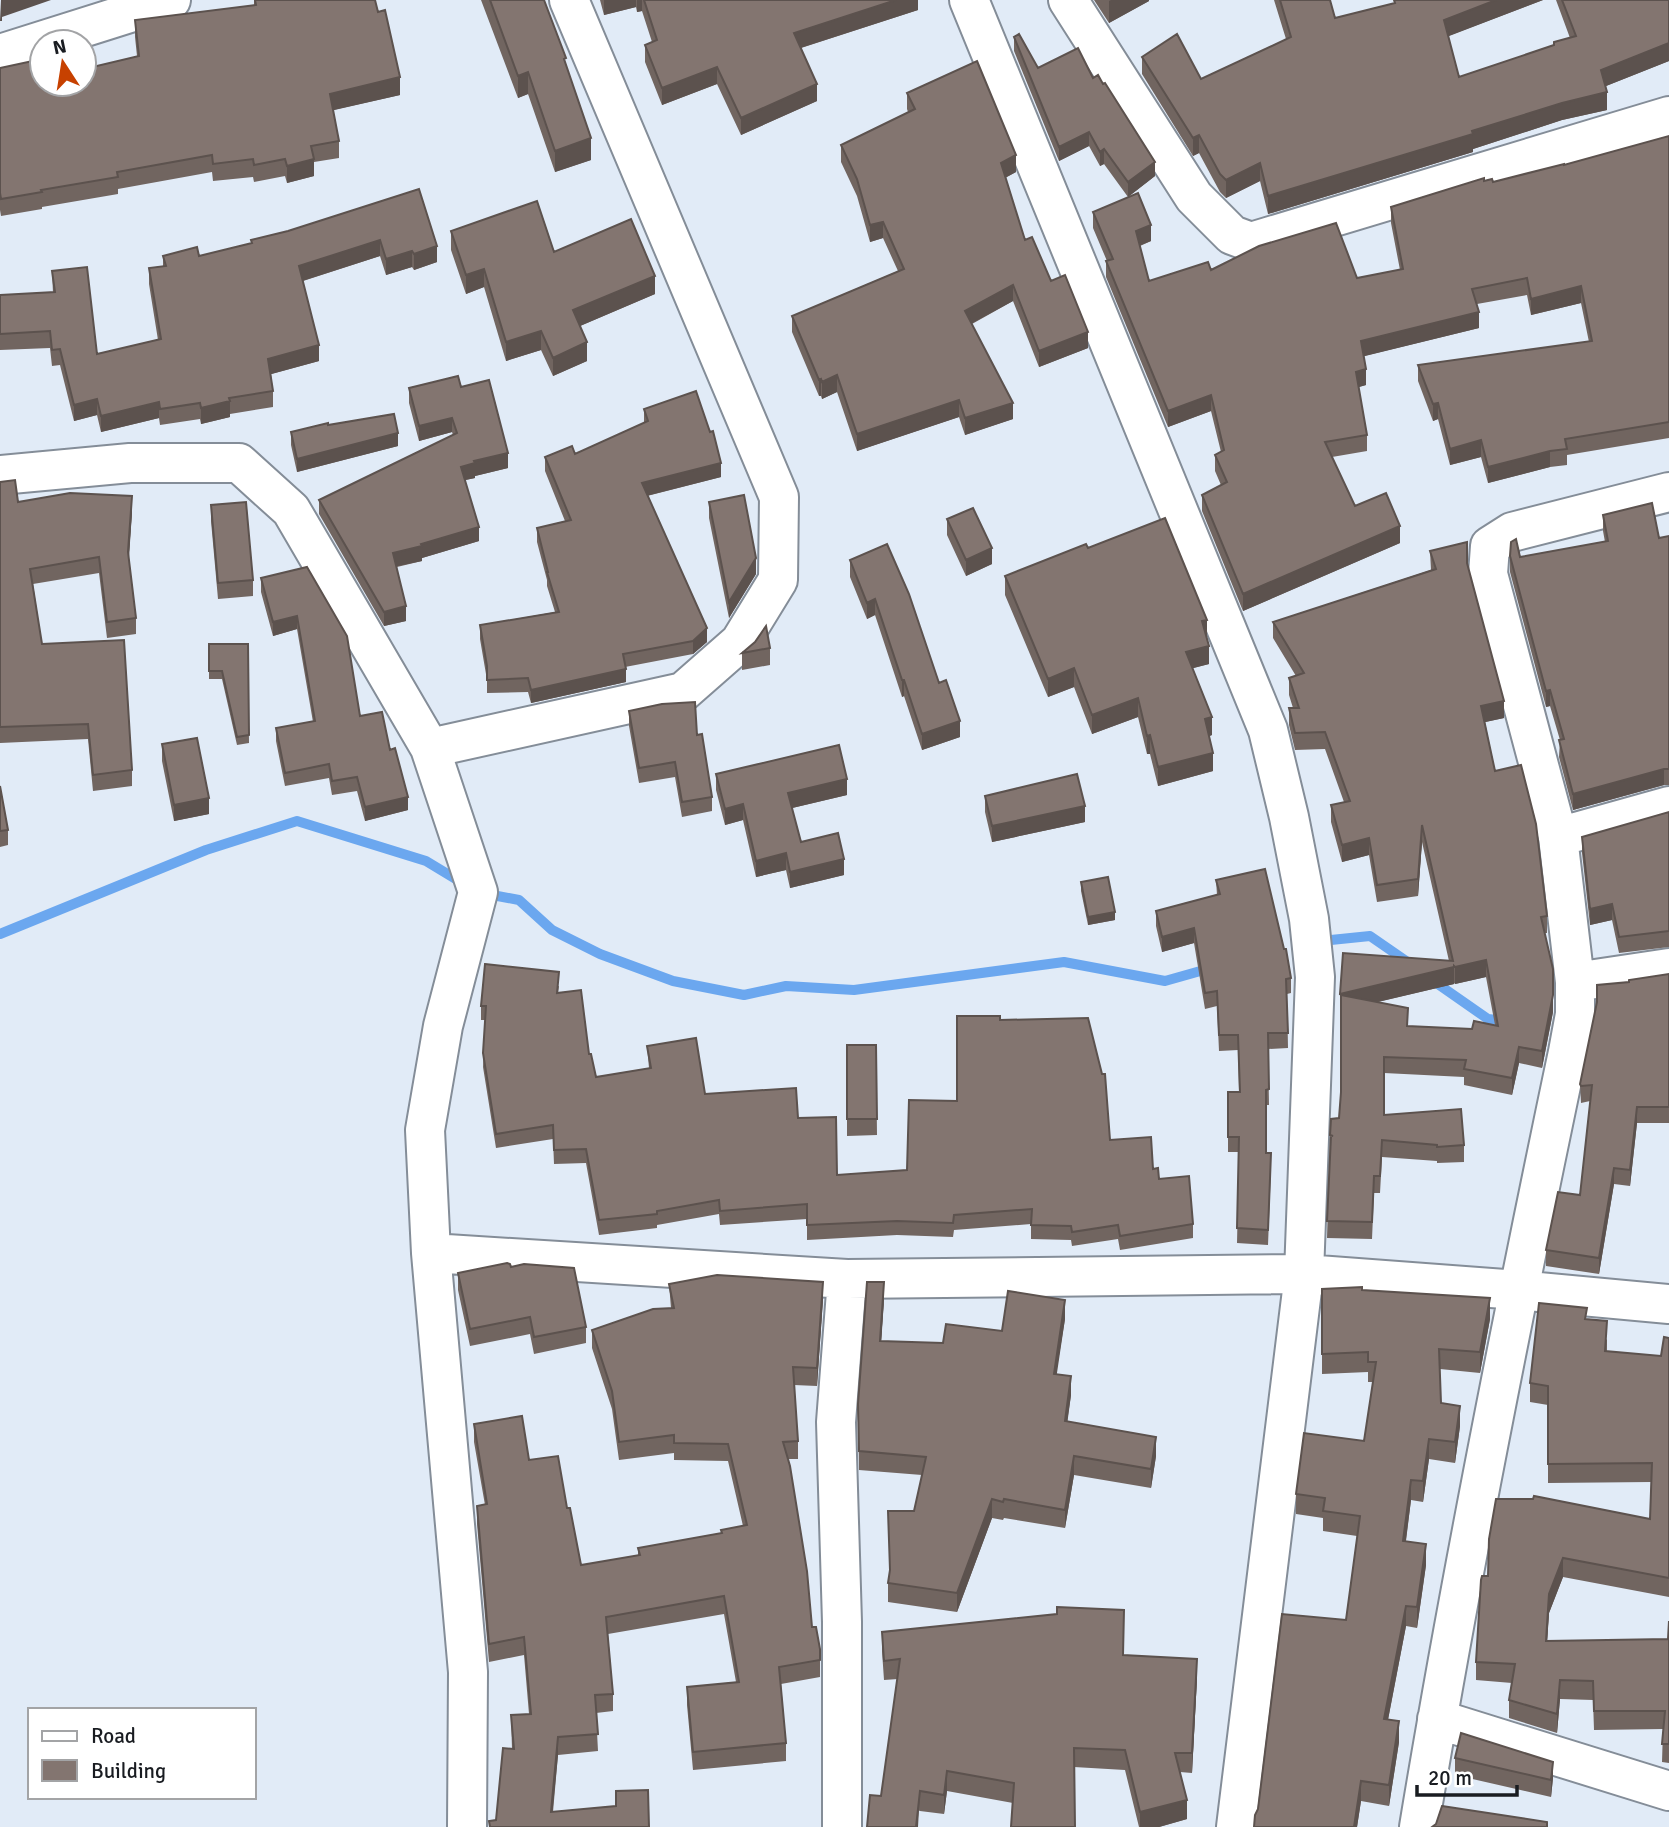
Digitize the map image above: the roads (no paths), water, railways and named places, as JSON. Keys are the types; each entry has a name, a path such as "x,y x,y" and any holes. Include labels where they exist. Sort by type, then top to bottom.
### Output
{"street":[{"path":"430,748 683,692 740,642 778,580 779,497 569,0"},
{"path":"969,0 1268,730 1309,919 1315,977 1304,1273 1236,1827"},
{"path":"1068,0 1194,197 1232,235 1251,242 1669,117"},
{"path":"0,54 150,3"},
{"path":"0,475 130,463 239,463 291,510 430,748 478,892 443,1026 425,1130 431,1253 468,1672 467,1827"},
{"path":"1419,1827 1518,1290 1575,1014 1575,982 1559,837 1488,575 1490,546 1512,532 1669,492"},
{"path":"1559,837 1669,806"},
{"path":"1575,982 1669,968"},
{"path":"431,1253 848,1279 1304,1273 1669,1304"},
{"path":"842,1827 842,1622 836,1422 848,1279"},
{"path":"1437,1719 1669,1791"}],"waterway":[{"path":"0,934 206,850 297,821 426,861 464,884"},
{"path":"487,894 519,900 552,930 600,954 673,981 744,995 786,986 854,990 1064,962 1165,981 1211,968"},
{"path":"1321,941 1370,936 1412,965"},
{"path":"1432,980 1488,1019 1506,1021"}]}
